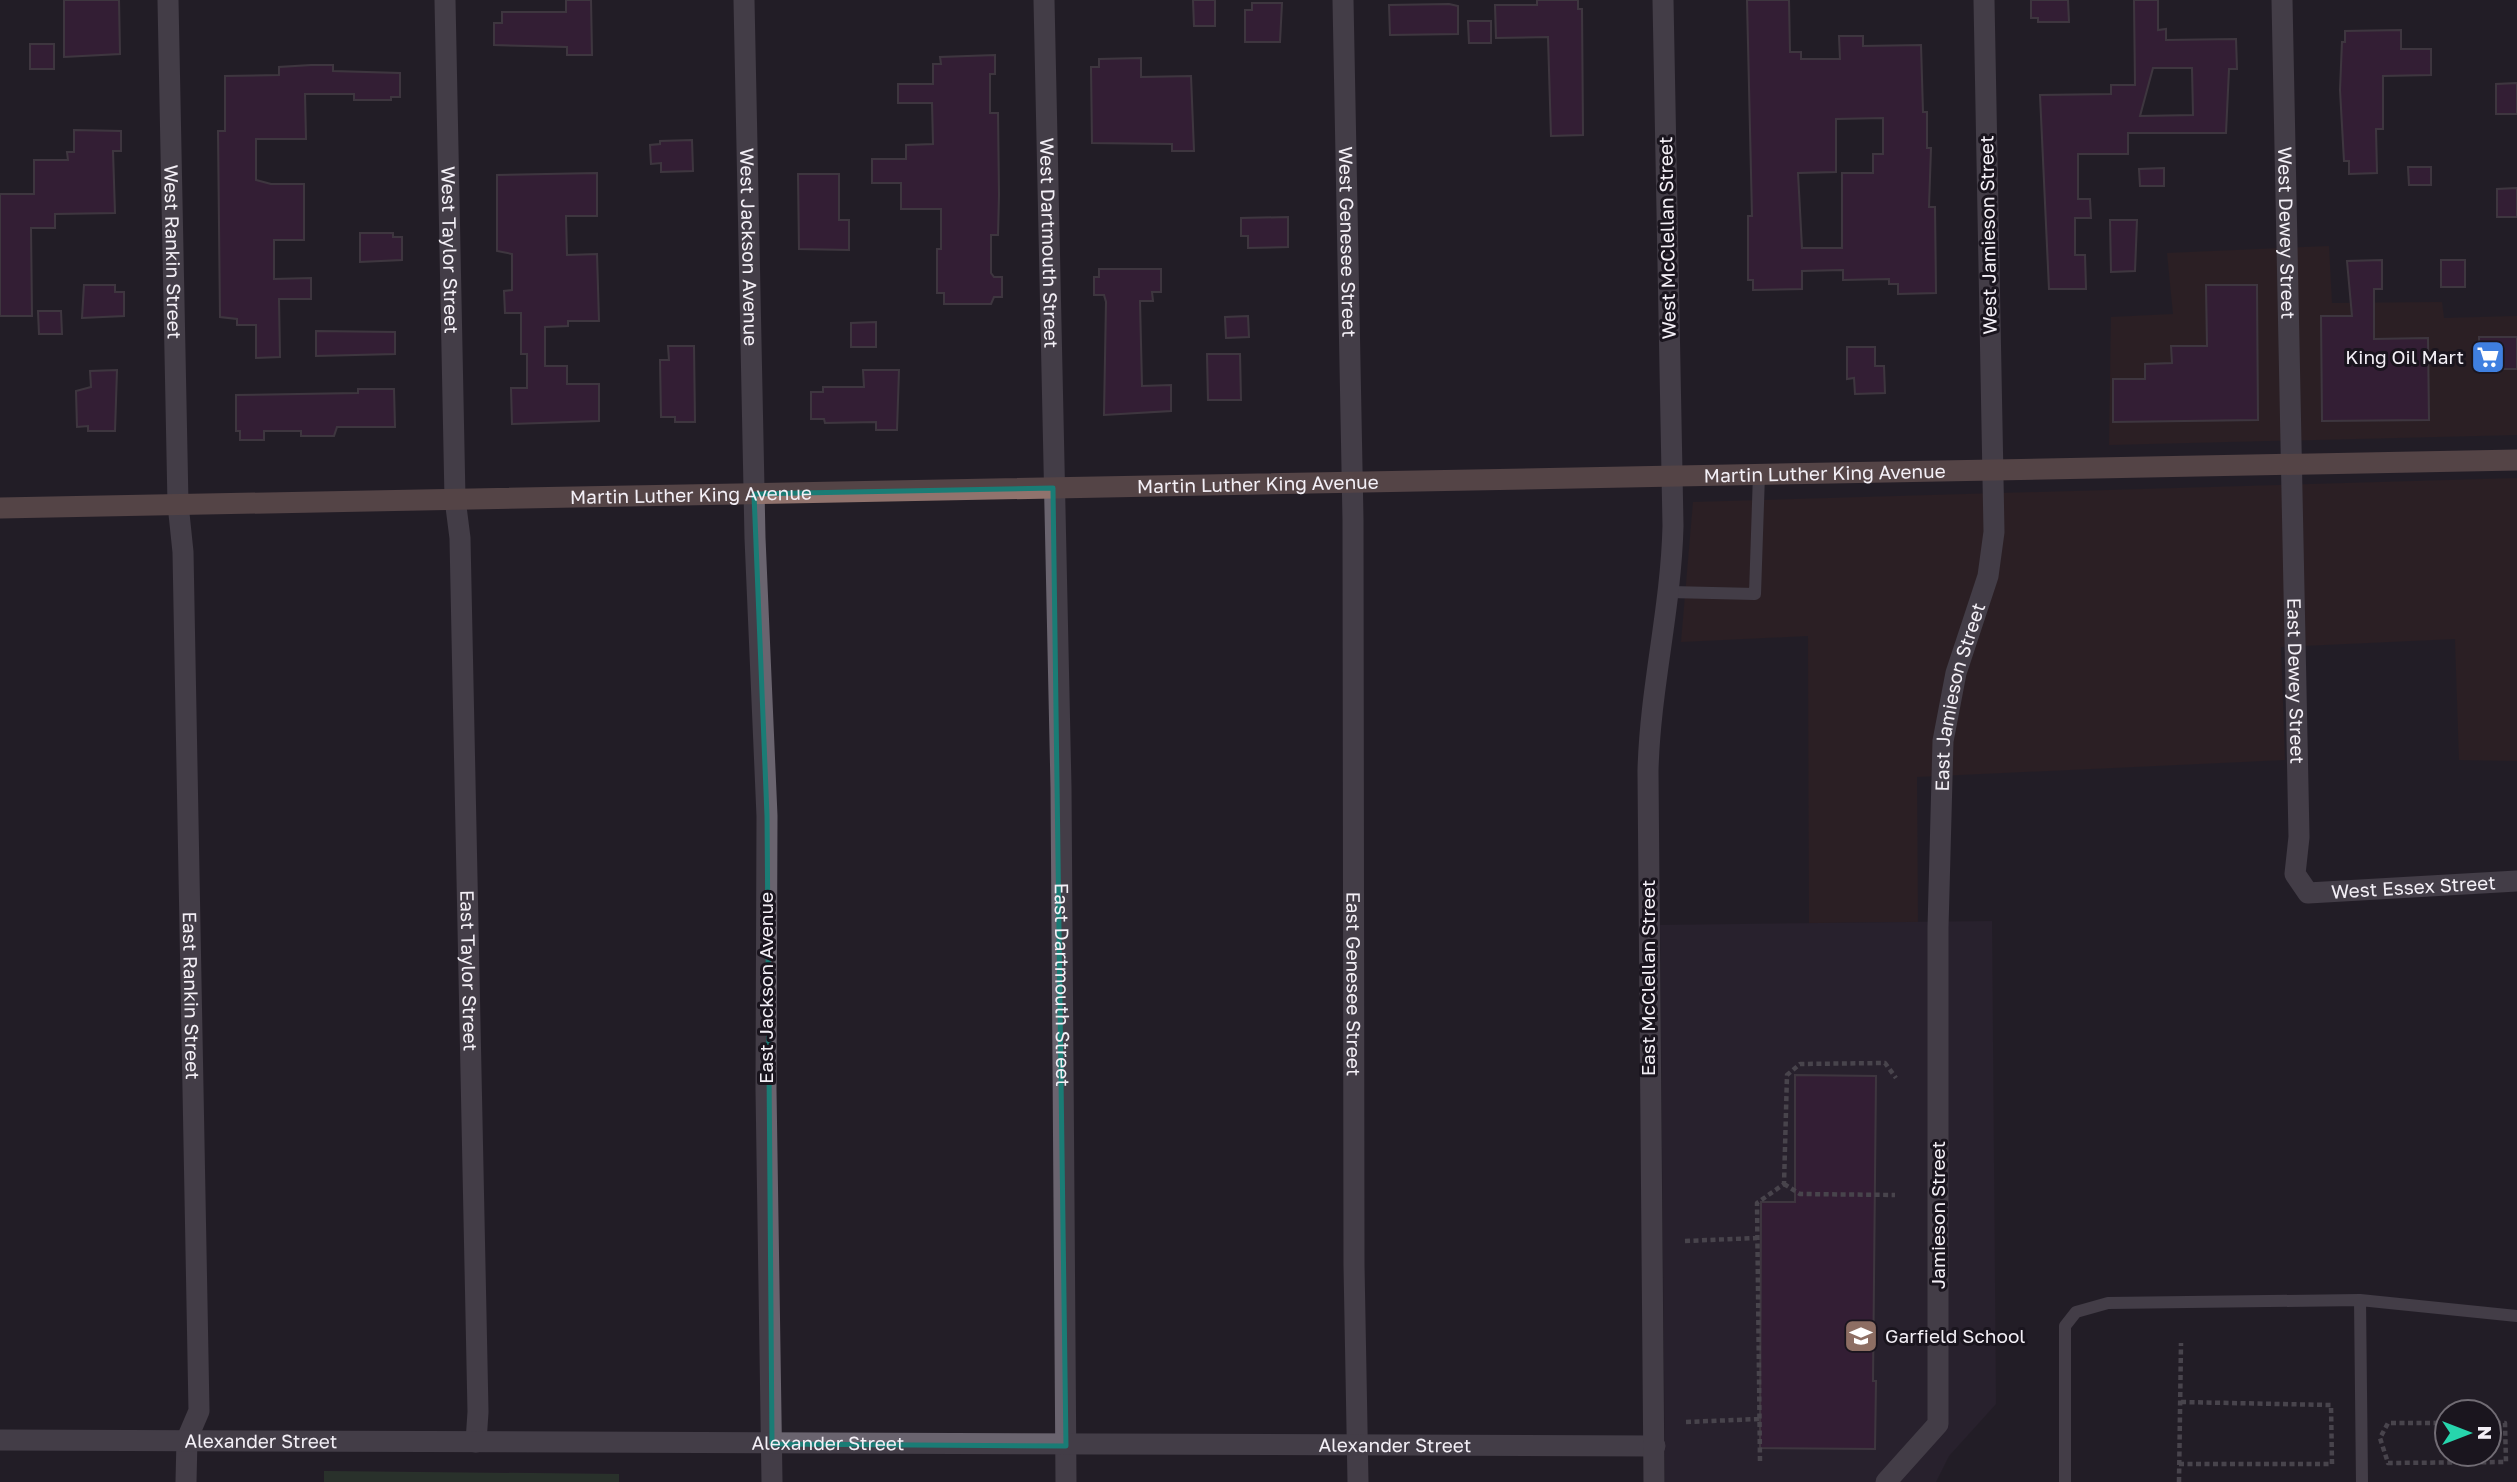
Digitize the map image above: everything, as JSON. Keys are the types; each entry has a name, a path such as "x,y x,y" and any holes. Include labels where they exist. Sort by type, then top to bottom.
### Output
{"street":[{"name":"West Rankin Street","path":"168,0 178,504"},
{"name":"West Taylor Street","path":"445,0 454,499"},
{"name":"West Jackson Avenue","path":"744,0 754,494"},
{"name":"West Dartmouth Street","path":"1044,0 1053,488"},
{"name":"West Genesee Street","path":"1343,0 1352,483"},
{"name":"West McClellan Street","path":"1663,0 1672,476"},
{"name":"West Jamieson Street","path":"1984,0 1993,470"},
{"name":"West Dewey Street","path":"2283,0 2291,464"},
{"name":"Martin Luther King Avenue","path":"0,509 2517,460"},
{"name":"East Dewey Street","path":"2291,464 2299,837 2295,874 2308,892"},
{"name":"East Jamieson Street","path":"1938,928 1946,714 1956,673 1988,576 1994,532 1993,470"},
{"name":"East McClellan Street","path":"1654,1482 1648,771 1652,706 1670,592 1672,476"},
{"name":"East Genesee Street","path":"1352,483 1354,1265 1358,1482"},
{"name":"East Dartmouth Street","path":"1053,488 1061,788 1066,1482"},
{"name":"East Jackson Avenue","path":"754,494 767,816 766,1089 772,1482"},
{"name":"East Taylor Street","path":"454,499 460,538 478,1412 476,1442"},
{"name":"East Rankin Street","path":"178,504 183,566 200,1411 187,1439 186,1482"},
{"name":"West Essex Street","path":"2308,892 2517,881"},
{"name":"Jamieson Street","path":"1886,1482 1938,1424 1938,928"},
{"name":"Alexander Street","path":"0,1440 1066,1446 1655,1446"}],"lane":[{"path":"1670,592 1755,594 1759,474"},
{"path":"2360,1300 2362,1482"},
{"path":"2065,1482 2065,1326 2076,1312 2108,1303 2360,1300 2517,1316"}],"path":[{"path":"1784,1184 1787,1075 1800,1064 1885,1063 1896,1078"},
{"path":"1784,1184 1800,1194 1895,1195"},
{"path":"1760,1461 1757,1203 1784,1184"},
{"path":"1685,1241 1757,1238"},
{"path":"2179,1482 2181,1343"},
{"path":"2179,1464 2332,1464 2331,1405 2180,1402"},
{"path":"1686,1422 1759,1419"},
{"path":"2433,1423 2388,1423 2380,1438 2388,1463 2433,1463"},
{"path":"2503,1423 2506,1462 2503,1462"}],"highlighted area":[{"path":"1053,488 1066,1446 772,1444 767,816 754,494"}],"shaded area":[{"path":"2329,246 2332,303 2442,302 2444,318 2517,316 2517,435 2109,445 2111,317 2173,314 2167,253"},
{"path":"2517,478 2517,761 2459,760 2455,639 2281,647 2285,760 1917,777 1918,922 1809,923 1808,636 1681,642 1693,502"},
{"path":"1992,921 1996,1404 1949,1456 1936,1482 1665,1482 1660,925"}],"green space":[{"path":"324,1471 619,1474 619,1482 324,1482"}],"building":[{"path":"64,0 119,0 120,54 64,57"},
{"path":"566,0 591,0 592,55 567,55 567,47 494,45 494,23 502,23 502,12 566,12"},
{"path":"1193,0 1215,0 1215,26 1194,26"},
{"path":"1537,0 1578,0 1578,9 1582,9 1583,135 1551,136 1548,37 1496,38 1495,5 1537,5"},
{"path":"1747,0 1789,0 1790,52 1801,52 1801,59 1840,59 1839,36 1863,36 1863,46 1921,45 1923,112 1927,112 1927,148 1931,148 1929,207 1935,207 1936,293 1898,294 1898,284 1889,284 1889,279 1843,280 1843,270 1802,271 1802,289 1753,290 1753,280 1748,280 1748,216 1752,216","holes":["1883,118 1883,154 1873,154 1873,173 1842,173 1842,248 1802,248 1798,173 1836,172 1836,119"]},
{"path":"2031,0 2068,0 2069,22 2038,22 2038,18 2031,18"},
{"path":"2134,0 2158,0 2158,30 2166,29 2166,40 2236,39 2237,69 2229,69 2226,133 2128,133 2128,154 2078,154 2078,199 2090,199 2091,218 2075,218 2075,255 2085,255 2086,289 2049,289 2040,95 2111,94 2111,85 2135,85","holes":["2153,68 2192,68 2193,115 2140,116"]},
{"path":"1252,3 1282,3 1280,42 1245,42 1245,10 1252,10"},
{"path":"1389,5 1458,6 1458,34 1390,35"},
{"path":"1468,21 1491,21 1491,43 1469,43"},
{"path":"2401,30 2401,49 2431,49 2431,75 2383,76 2383,129 2376,129 2377,173 2349,174 2349,161 2344,161 2340,90 2345,31"},
{"path":"30,44 54,44 54,69 30,69"},
{"path":"995,55 995,74 990,74 990,113 998,113 999,195 998,235 991,235 991,273 994,277 1002,277 1002,297 994,297 991,304 944,304 944,293 937,293 941,209 901,209 901,183 872,183 872,159 906,159 906,145 933,144 932,103 898,103 898,84 933,84 933,64 941,64 940,57"},
{"path":"1141,58 1141,77 1191,76 1194,151 1172,151 1172,144 1092,143 1091,67 1099,67 1099,59"},
{"path":"333,65 333,71 400,73 400,97 391,97 391,100 354,100 354,94 305,94 306,139 256,139 256,180 271,184 304,184 304,240 274,240 274,279 311,278 311,299 279,299 280,357 256,358 256,325 237,325 237,319 220,317 218,131 225,131 225,76 279,75 279,67"},
{"path":"2517,83 2517,114 2496,114 2496,84"},
{"path":"74,130 121,131 121,151 113,151 115,213 55,214 55,228 31,228 32,316 0,316 0,194 34,194 34,160 68,160 67,152 74,152"},
{"path":"692,140 693,171 661,172 661,163 651,164 650,145 660,144 660,141"},
{"path":"2408,167 2431,167 2431,185 2409,185"},
{"path":"2164,168 2164,186 2140,186 2139,169"},
{"path":"597,173 597,216 566,216 567,255 597,254 599,321 568,321 568,326 545,327 545,366 567,366 567,384 599,384 599,421 512,424 511,388 527,388 527,354 521,354 521,313 505,313 504,291 512,290 512,254 497,251 497,175"},
{"path":"798,174 839,174 839,220 849,220 849,250 799,249"},
{"path":"2517,188 2517,217 2497,217 2497,189"},
{"path":"1288,217 1288,247 1248,248 1248,236 1241,236 1241,218"},
{"path":"2110,220 2137,220 2135,271 2111,272"},
{"path":"360,233 393,233 393,237 402,237 402,260 360,262"},
{"path":"2382,260 2382,289 2374,289 2374,339 2428,338 2429,420 2322,421 2321,316 2352,316 2347,261"},
{"path":"2441,260 2465,260 2465,287 2441,287"},
{"path":"1099,269 1161,269 1161,292 1152,292 1153,301 1140,301 1142,386 1171,385 1171,411 1104,415 1106,302 1104,295 1094,295 1094,277 1099,277"},
{"path":"84,285 115,285 115,292 124,292 124,316 82,318"},
{"path":"2206,285 2257,285 2258,420 2113,422 2113,379 2145,379 2145,364 2172,363 2171,346 2207,346"},
{"path":"38,311 61,311 62,334 39,334"},
{"path":"1248,316 1249,337 1226,338 1225,317"},
{"path":"876,322 876,347 851,347 851,323"},
{"path":"316,331 395,332 395,354 316,356"},
{"path":"2479,337 2517,337 2517,369 2480,369"},
{"path":"668,346 694,346 695,422 675,422 675,417 661,417 660,360 669,360"},
{"path":"1847,347 1875,347 1875,366 1884,366 1885,393 1855,394 1854,378 1847,379"},
{"path":"1207,354 1240,354 1241,400 1208,400"},
{"path":"117,370 115,431 88,431 88,426 77,427 76,391 91,387 90,371"},
{"path":"863,370 899,370 897,430 876,430 876,422 825,423 824,419 811,419 811,392 823,392 823,387 864,387"},
{"path":"358,389 394,389 395,427 337,427 334,436 301,436 301,431 264,431 264,440 240,440 240,431 236,431 236,395 358,393"},
{"path":"1795,1075 1876,1076 1873,1381 1876,1381 1875,1449 1760,1448 1761,1202 1795,1202"}],"place":[{"name":"King Oil Mart","path":"2488,357"},
{"name":"Garfield School","path":"1861,1336"}]}
